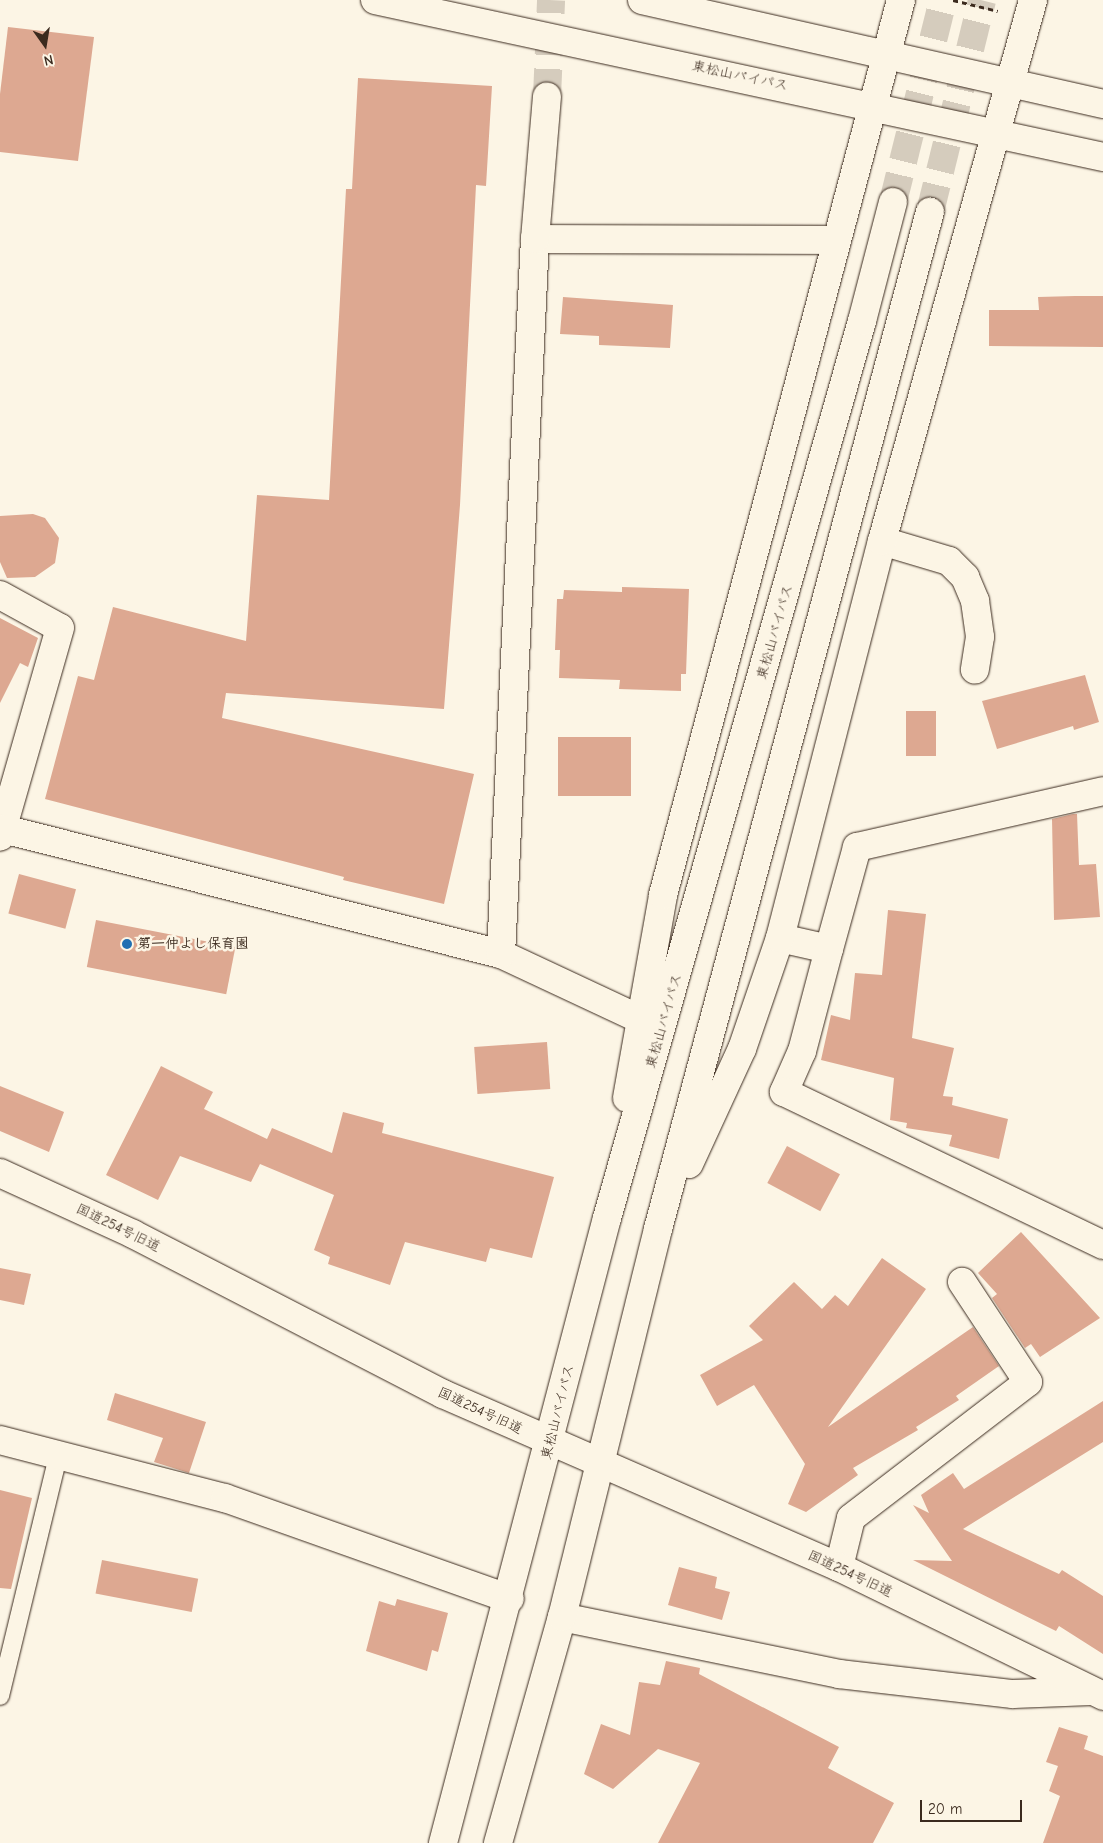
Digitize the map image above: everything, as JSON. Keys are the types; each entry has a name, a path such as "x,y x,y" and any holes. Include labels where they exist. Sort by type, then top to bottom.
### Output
{"main road":[{"name":"東松山バイパス","path":"375,0 874,106 1103,157"},
{"path":"642,0 1103,104"},
{"path":"607,1218 640,1019 663,896 901,0"},
{"path":"658,1228 742,1049 780,938 882,541 1012,84 1033,0"},
{"path":"501,954 534,239 547,97"},
{"name":"東松山バイパス","path":"444,1843 551,1444 607,1218 854,350 892,202"},
{"path":"498,1843 602,1467 658,1228 930,212"},
{"path":"534,239 837,240"},
{"path":"882,541 949,561 964,577 975,601 980,637 975,670"},
{"path":"0,594 60,628 1,833 501,954 640,1019"},
{"path":"1103,791 857,847 802,1051 784,1092 1103,1245"},
{"path":"780,938 829,949"},
{"name":"国道254号旧道","path":"0,1172 132,1234 443,1394 602,1467 840,1568 1097,1694"},
{"path":"840,1568 851,1518 1028,1382 962,1282"},
{"path":"0,1440 59,1453 225,1498 510,1599"},
{"path":"562,1617 840,1674 1013,1694 1097,1694"}],"lane":[{"path":"0,1696 59,1453"}],"path":[{"path":"953,0 1004,13"}],"building":[{"path":"8,27 94,37 78,161 0,152 0,94"},
{"path":"358,78 492,86 486,186 476,185 460,505 444,709 226,693 222,718 474,774 444,904 343,880 344,877 45,799 78,676 94,680 113,607 246,641 257,495 329,500 346,189 352,189"},
{"path":"1103,296 1103,347 989,346 989,310 1039,310 1038,297"},
{"path":"563,297 673,305 670,348 599,345 599,336 560,334"},
{"path":"33,514 45,518 59,538 55,563 35,577 7,578 0,562 0,516"},
{"path":"622,587 689,589 686,674 681,674 681,691 619,689 620,680 559,678 560,650 555,650 557,599 563,599 564,590 622,592"},
{"path":"0,618 38,638 28,667 20,663 0,703"},
{"path":"1085,675 1099,722 1074,730 1073,726 997,749 982,701"},
{"path":"906,711 936,711 936,756 906,756"},
{"path":"558,737 631,737 631,796 558,796"},
{"path":"1077,814 1079,865 1096,864 1100,917 1054,920 1052,819"},
{"path":"19,874 76,889 65,929 8,914"},
{"path":"888,910 926,914 912,1038 954,1048 943,1096 953,1097 952,1105 1008,1119 999,1159 949,1146 952,1135 906,1128 907,1123 890,1120 894,1078 821,1060 831,1015 850,1020 855,973 882,975"},
{"path":"96,920 235,947 226,994 87,967"},
{"path":"547,1042 550,1089 477,1094 474,1047"},
{"path":"161,1066 213,1092 204,1109 267,1139 272,1128 332,1153 343,1112 384,1123 382,1133 554,1177 532,1258 490,1248 486,1262 405,1242 390,1285 328,1264 330,1257 314,1250 334,1195 260,1164 251,1182 180,1156 158,1200 106,1175"},
{"path":"0,1086 64,1112 49,1152 0,1131"},
{"path":"787,1146 840,1174 820,1211 767,1183"},
{"path":"1021,1232 1100,1318 1040,1357 1031,1344 1025,1348 992,1298 997,1294 978,1273"},
{"path":"882,1258 926,1289 828,1427 973,1327 999,1366 956,1396 959,1400 916,1427 918,1430 853,1468 858,1475 806,1512 788,1504 805,1464 754,1385 717,1406 700,1375 763,1340 749,1326 794,1282 822,1309 835,1295 848,1306"},
{"path":"0,1268 31,1274 24,1305 0,1300"},
{"path":"115,1393 206,1422 189,1473 154,1462 163,1438 107,1420"},
{"path":"1103,1401 1103,1442 963,1529 1059,1574 1062,1570 1103,1596 1103,1654 1059,1626 1056,1631 913,1560 952,1561 913,1505 929,1513 921,1495 953,1473 964,1489"},
{"path":"0,1490 32,1498 11,1589 0,1588"},
{"path":"102,1560 198,1579 192,1612 96,1593"},
{"path":"679,1567 717,1577 715,1588 730,1592 722,1620 668,1605"},
{"path":"397,1599 448,1613 438,1652 432,1650 427,1671 366,1651 379,1601 395,1606"},
{"path":"666,1661 700,1668 699,1674 839,1747 828,1768 894,1803 873,1843 658,1843 700,1763 658,1749 613,1789 584,1774 601,1724 630,1735 639,1682 660,1685"},
{"path":"1059,1727 1088,1736 1084,1749 1103,1756 1103,1843 1043,1843 1060,1796 1049,1791 1058,1766 1046,1762"}],"tunnel":[{"path":"547,97 551,0"},
{"path":"893,202 943,0"},
{"path":"930,212 982,0"}],"place":[{"name":"第一仲よし保育園","path":"127,944"}]}
